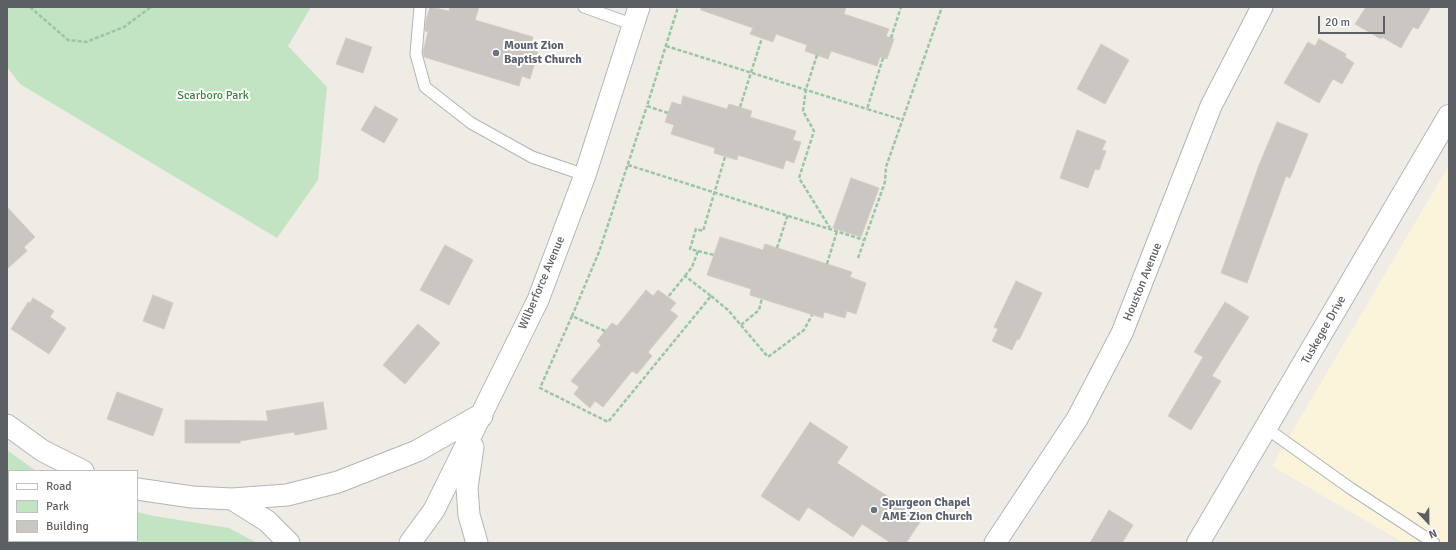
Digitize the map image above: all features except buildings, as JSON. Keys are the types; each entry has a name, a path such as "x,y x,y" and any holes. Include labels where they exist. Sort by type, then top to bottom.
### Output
{"street":[{"name":"Houston Avenue","path":"995,543 1077,419 1122,333 1211,106 1262,7"},
{"name":"Wilberforce Avenue","path":"410,543 434,510 538,300 585,175 636,16"},
{"name":"Tuskegee Drive","path":"1198,543 1449,116"},
{"path":"138,489 192,497 232,499 287,495 338,482 417,451 482,414"},
{"path":"477,543 469,515 467,488 471,453 482,414"},
{"path":"7,425 43,451 81,470"},
{"path":"232,499 268,521 289,543"}],"lane":[{"path":"420,7 416,54 425,87 470,123 532,157 585,175"},
{"path":"584,7 636,16"},
{"path":"1266,428 1350,488 1434,543"}],"path":[{"path":"30,7 68,40 86,42 124,27 151,7"},
{"path":"678,7 599,252 540,388 608,422 711,296"},
{"path":"891,38 901,7"},
{"path":"858,258 885,182 886,167 942,7"},
{"path":"740,107 762,38"},
{"path":"666,46 903,120"},
{"path":"817,55 806,89 803,111 814,131 799,178 830,228"},
{"path":"867,109 883,58"},
{"path":"647,106 668,113"},
{"path":"714,255 690,249 696,229 703,231 725,157"},
{"path":"628,165 788,214 864,240"},
{"path":"777,248 788,214"},
{"path":"826,264 837,230"},
{"path":"668,297 692,267 698,251"},
{"path":"685,276 728,310 768,358 804,330 812,315"},
{"path":"741,325 759,310 762,298"},
{"path":"572,316 605,331"}],"shaded area":[{"path":"1449,165 1449,543 1404,543 1272,466"}],"green space":[{"name":"Scarboro Park","path":"7,7 311,7 288,46 327,87 318,180 277,238 20,84 7,67"},
{"path":"7,450 35,470 8,470 8,542 138,542 138,512 229,528 257,543 7,543"}],"place":[{"name":"Mount Zion Baptist Church","path":"496,53"},
{"name":"Spurgeon Chapel AME Zion Church","path":"874,510"}]}
